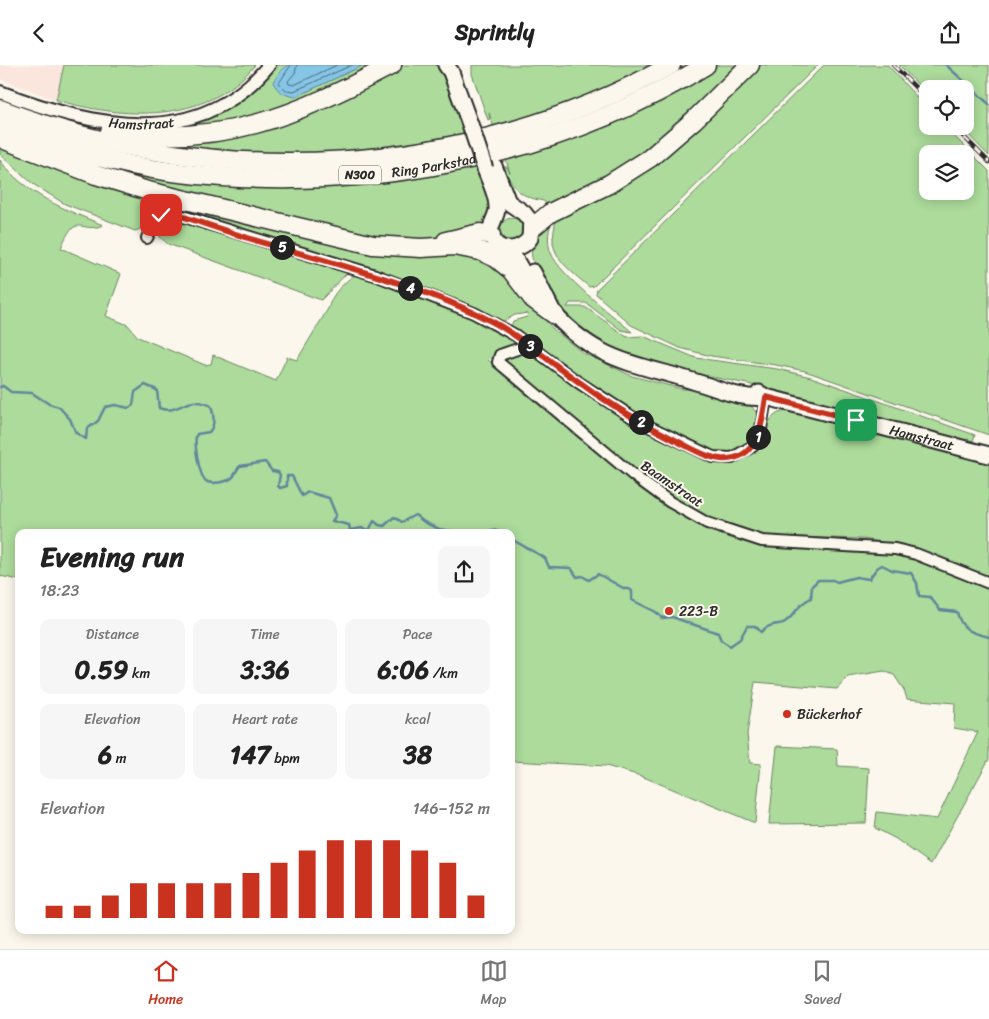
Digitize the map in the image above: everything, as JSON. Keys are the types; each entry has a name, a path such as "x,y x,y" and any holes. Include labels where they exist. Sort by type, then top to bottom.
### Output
{"highway":[{"path":"2,116 134,135 209,134 252,126 285,116 392,65"},
{"name":"Ring Parkstad","path":"2,116 85,137 163,153 219,160 339,161 433,149 523,127 608,96 671,65"},
{"name":"Ring Parkstad","path":"2,116 64,148 170,171 266,180 373,174 424,168 483,156 533,142 613,113 706,65"},
{"path":"529,236 540,219 609,184 650,158 694,120 750,65"},
{"path":"0,138 87,171 148,191 373,245 421,248 454,246 487,253 511,270 533,299 555,315"},
{"path":"421,248 468,235 491,235"}],"main road":[{"name":"Hamstraat","path":"446,65 452,72 490,167 508,202 528,217 528,259 533,273 555,315"},
{"name":"Hamstraat","path":"459,65 475,126"},
{"name":"Hamstraat","path":"490,167 497,206 491,227 491,235 501,247 510,249 534,291 555,315 580,338 615,359 655,372 697,382 717,380 755,390 766,397 989,455"},
{"path":"510,249 519,249 529,236"}],"street":[{"name":"Hamstraat","path":"0,92 85,116 129,123 170,123 193,118 227,104 244,91 269,65"},
{"path":"147,238 157,217 172,213 375,275 474,313 503,327 578,382 640,422 713,457 732,458 753,446 762,429 766,397"},
{"name":"Baamstraat","path":"529,345 500,355 498,362 633,475 687,513 721,529 762,541 896,549 916,554 989,583"}],"shaded area":[{"path":"0,65 64,65 56,100 0,79"}],"green space":[{"path":"64,65 255,65 235,85 212,98 188,107 162,112 135,113 108,111 56,100"},
{"path":"275,65 289,65 282,69 295,97 364,65 384,65 300,106 208,132 110,129 87,125 87,122 161,129 178,128 194,124 210,118 240,101 265,78"},
{"path":"398,65 436,65 445,71 468,137 338,156 190,152 103,133 209,137"},
{"path":"472,65 661,65 605,93 495,131 489,113 490,119 488,120 472,74"},
{"path":"715,65 746,65 670,138 550,210 544,201 523,194 510,181 504,167 507,167 510,173 505,157 691,80"},
{"path":"754,65 818,65 594,286 589,287 567,268 555,250 553,240 555,219 584,200"},
{"path":"824,65 888,65 919,100 919,135 953,135 963,145 919,145 919,200 974,200 974,156 989,171 989,435 805,371 711,356 680,348 631,325 596,294 597,289"},
{"path":"899,65 989,65 989,156 969,135 974,135 974,80 919,80 919,86"},
{"path":"4,134 192,179 477,163 493,201 487,228 430,239 384,238 151,189"},
{"path":"0,144 316,235 485,256 529,299 553,329 583,353 632,376 682,389 703,389 749,403 758,415 754,433 744,446 737,450 721,453 711,452 644,420 591,387 511,327 513,321 527,317 528,313 515,315 502,322 171,209 158,212 141,229 135,231 65,204 33,184 0,154"},
{"path":"0,160 10,172 33,192 60,207 103,225 75,227 66,237 61,248 121,274 106,316 128,325 138,337 205,365 211,364 213,355 276,381 287,357 297,360 336,292 350,278 359,273 475,318 518,341 518,344 499,351 488,360 693,520 713,531 755,543 878,550 917,559 989,585 989,759 931,864 896,839 875,828 877,812 937,819 978,732 954,728 955,703 907,699 904,690 894,675 884,671 848,677 837,689 755,682 747,734 750,763 761,764 755,823 641,776 606,766 515,761 515,529 15,529 15,579 0,576"},
{"path":"170,218 347,273 321,300 168,244 160,237 157,228 161,220"},
{"path":"512,218 520,222 524,230 520,238 512,242 504,238 500,230 504,222"},
{"path":"551,223 549,245 557,263 576,284 632,332 621,330 586,303 570,303 567,307 585,307 627,337 643,336 696,358 777,369 811,377 975,435 973,441 967,439 965,444 838,407 740,382 659,365 619,352 600,343 580,329 564,313 536,268 531,252 532,241 542,227"},
{"path":"525,352 531,353 641,426 679,447 710,461 728,463 747,456 760,441 772,418 778,413 787,411 989,461 989,580 904,546 863,539 757,536 722,526 675,503 507,368 504,358"},
{"path":"777,746 837,749 838,766 869,768 866,823 769,824"}],"water":[{"path":"289,65 364,65 295,97 282,93 273,82 282,69"}],"waterway":[{"path":"946,65 989,104"},
{"path":"0,387 3,386 11,392 32,393 49,404 59,407 70,419 76,433 86,439 87,429 98,421 105,407 115,405 129,408 133,405 135,392 145,385 157,390 159,408 166,410 195,402 211,406 214,416 213,426 209,432 197,434 196,438 199,466 206,481 215,483 227,481 233,477 240,466 265,462 272,471 278,472 280,475 278,486 280,488 287,486 287,476 292,476 302,496 308,492 329,498 336,515 332,521 349,525 350,529"},
{"path":"370,529 374,521 384,526 394,517 402,522 415,515 424,522 439,529"},
{"path":"356,529 364,529"},
{"path":"515,541 545,558 549,567 571,568 577,577 582,576 589,580 598,574 632,591 632,600 656,612 662,618 672,617 718,633 721,640 730,646 740,639 747,626 755,626 761,632 771,625 785,622 802,604 811,598 812,586 818,580 833,580 837,582 856,577 869,579 877,568 882,565 892,570 911,573 917,583 919,596 930,597 940,610 957,612 964,627 977,634 989,637"}],"railway":[{"path":"893,65 919,91"},
{"path":"962,135 989,162"}],"place":[{"name":"223-B","path":"669,611"},
{"name":"Bückerhof","path":"787,714"}],"route":[{"path":"161,215 172,213 248,238 335,262 457,305 503,327 578,382 640,422 690,448 713,457 722,459 736,457 753,446 762,429 766,397 856,420"}]}
